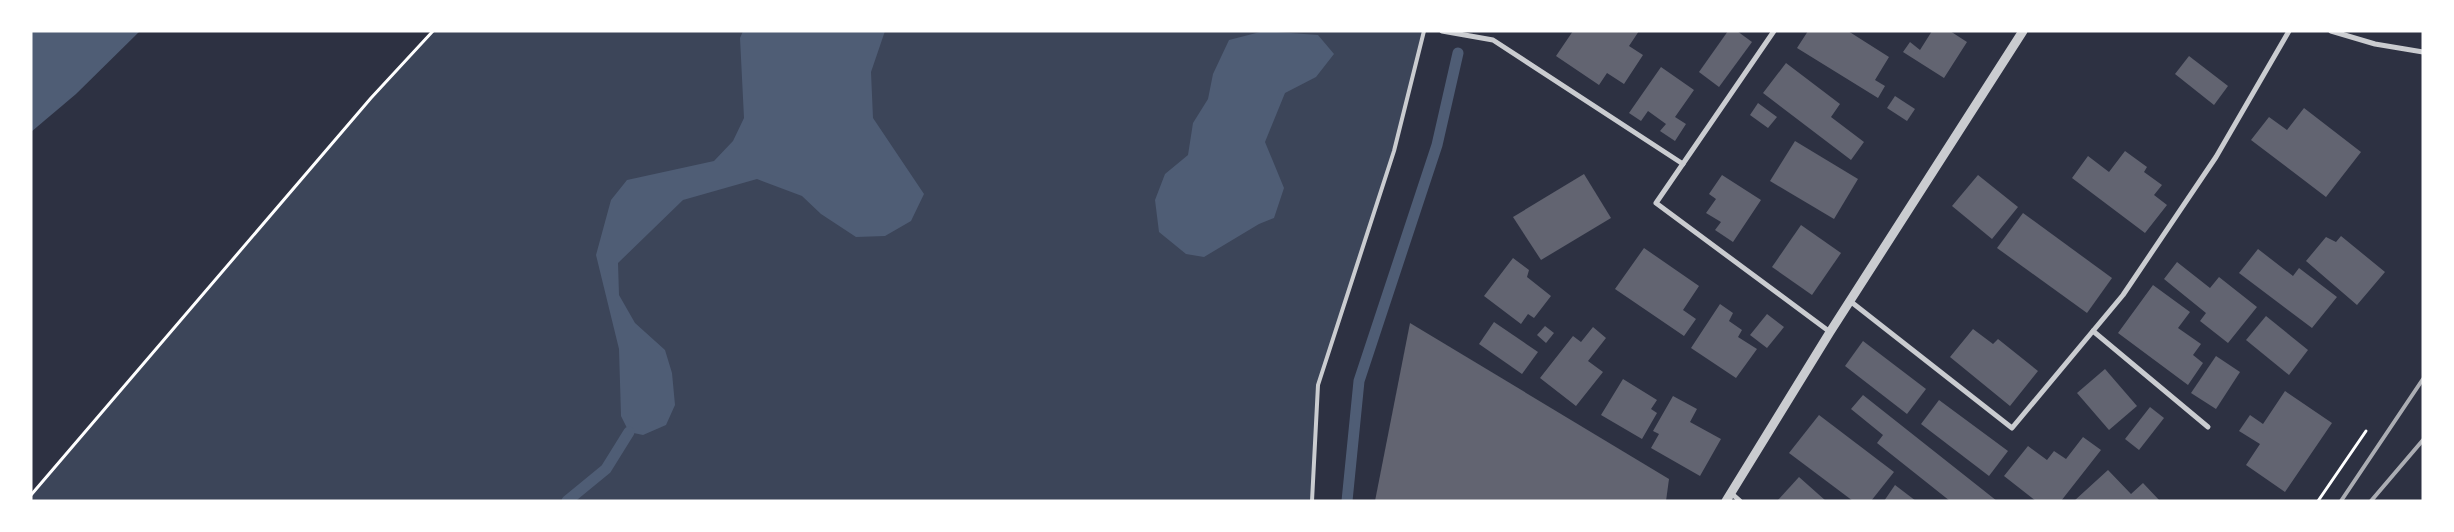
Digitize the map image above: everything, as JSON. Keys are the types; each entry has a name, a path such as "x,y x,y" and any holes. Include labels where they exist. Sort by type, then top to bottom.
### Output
{"street":[{"path":"1442,31 1493,40 1683,164"},
{"path":"1774,31 1656,203 1830,332"},
{"path":"1740,501 1729,497 1830,332 2023,31"},
{"path":"1850,301 2012,428 2123,295 2216,157 2289,31"},
{"path":"2331,31 2375,44 2423,52"},
{"path":"2093,331 2208,426"}],"lane":[{"path":"1312,501 1318,385 1394,151 1424,31"}],"path":[{"path":"31,495 371,98 433,31"},
{"path":"2318,501 2366,431"}],"shaded area":[{"path":"31,31 140,31 76,94 31,132"},
{"path":"433,31 1424,31 1394,151 1318,385 1312,501 31,501 31,495 371,98"},
{"path":"743,31 885,31 871,72 873,118 924,194 911,221 885,236 856,237 821,214 802,196 757,179 683,200 618,263 619,295 635,323 665,350 672,373 675,405 666,425 643,435 629,432 621,416 619,349 596,255 611,200 627,180 714,161 733,141 744,118 740,38"},
{"path":"1264,31 1318,35 1334,54 1316,77 1285,93 1265,142 1284,188 1274,218 1259,224 1204,257 1186,254 1159,232 1155,200 1165,174 1188,155 1193,123 1208,99 1213,74 1229,40"}],"building":[{"path":"1573,31 1639,31 1629,46 1643,55 1624,84 1607,73 1599,85 1556,56"},
{"path":"1728,31 1737,31 1752,42 1719,87 1699,72"},
{"path":"1808,31 1848,31 1889,57 1875,80 1885,86 1878,98 1797,48"},
{"path":"1932,31 1950,31 1967,42 1944,78 1903,52 1910,42 1920,50"},
{"path":"2189,56 2228,86 2214,105 2175,74"},
{"path":"1786,63 1840,104 1831,117 1864,142 1851,160 1763,93"},
{"path":"1661,67 1694,90 1675,117 1686,124 1675,141 1660,131 1666,124 1648,111 1641,121 1629,113"},
{"path":"1895,96 1915,109 1907,121 1887,108"},
{"path":"1758,103 1777,117 1768,128 1750,115"},
{"path":"2304,108 2361,152 2326,197 2251,140 2269,117 2287,130"},
{"path":"1795,141 1858,179 1834,219 1770,181"},
{"path":"2125,151 2147,167 2144,172 2162,185 2154,195 2167,205 2145,233 2072,178 2088,156 2109,172"},
{"path":"1584,174 1611,218 1541,260 1513,217"},
{"path":"1722,175 1761,200 1733,242 1715,230 1721,222 1706,213 1716,199 1709,194"},
{"path":"1978,175 2018,207 1992,239 1952,206"},
{"path":"2023,213 2112,278 2087,313 1997,248"},
{"path":"1801,225 1841,253 1812,295 1772,267"},
{"path":"2341,236 2385,272 2357,305 2306,261 2326,237 2336,242"},
{"path":"1644,248 1699,286 1683,310 1696,319 1684,336 1615,289"},
{"path":"2258,249 2293,276 2299,268 2337,297 2312,328 2239,273"},
{"path":"1513,258 1529,270 1527,277 1551,296 1534,318 1528,314 1521,324 1484,296"},
{"path":"2177,262 2210,288 2219,277 2257,307 2228,343 2200,321 2206,313 2164,279"},
{"path":"2153,285 2190,312 2178,328 2201,344 2193,355 2203,363 2188,385 2118,333"},
{"path":"1720,304 1733,313 1729,321 1742,330 1738,337 1757,349 1736,378 1691,348"},
{"path":"1767,314 1784,327 1767,348 1750,335"},
{"path":"2266,316 2308,350 2289,375 2246,340"},
{"path":"1494,322 1538,352 1522,374 1479,344"},
{"path":"1410,323 1669,479 1666,501 1375,501"},
{"path":"1545,326 1554,333 1546,343 1537,335"},
{"path":"1593,327 1606,338 1588,361 1603,372 1576,406 1540,378 1573,336 1581,342"},
{"path":"1973,329 1993,344 1998,339 2038,371 2010,406 1950,357"},
{"path":"1863,341 1926,389 1907,414 1845,366"},
{"path":"2216,356 2240,372 2216,409 2191,393"},
{"path":"2105,369 2137,406 2109,430 2077,393"},
{"path":"1623,379 1657,400 1651,409 1657,413 1642,439 1601,415"},
{"path":"2285,391 2332,423 2285,492 2246,465 2260,444 2239,431 2250,415 2263,424"},
{"path":"1863,395 1997,501 1950,501 1877,443 1883,435 1851,409"},
{"path":"1673,396 1697,409 1690,422 1721,439 1700,476 1651,448 1659,434 1653,431"},
{"path":"1939,400 2008,451 1989,476 1921,424"},
{"path":"2150,407 2164,418 2139,450 2125,439"},
{"path":"1819,415 1894,472 1871,501 1853,501 1789,453"},
{"path":"2083,437 2101,450 2061,501 2036,501 2004,476 2028,446 2047,460 2054,451 2066,459"},
{"path":"2108,470 2131,494 2143,483 2160,501 2074,501"},
{"path":"1799,477 1826,501 1777,501"},
{"path":"1895,485 1916,501 1884,501"}],"waterway":[{"path":"1347,501 1359,381 1437,145 1458,53"},
{"path":"567,501 606,469 629,432"}],"railway":[{"path":"2341,501 2423,379"},
{"path":"2371,501 2423,440"}]}
